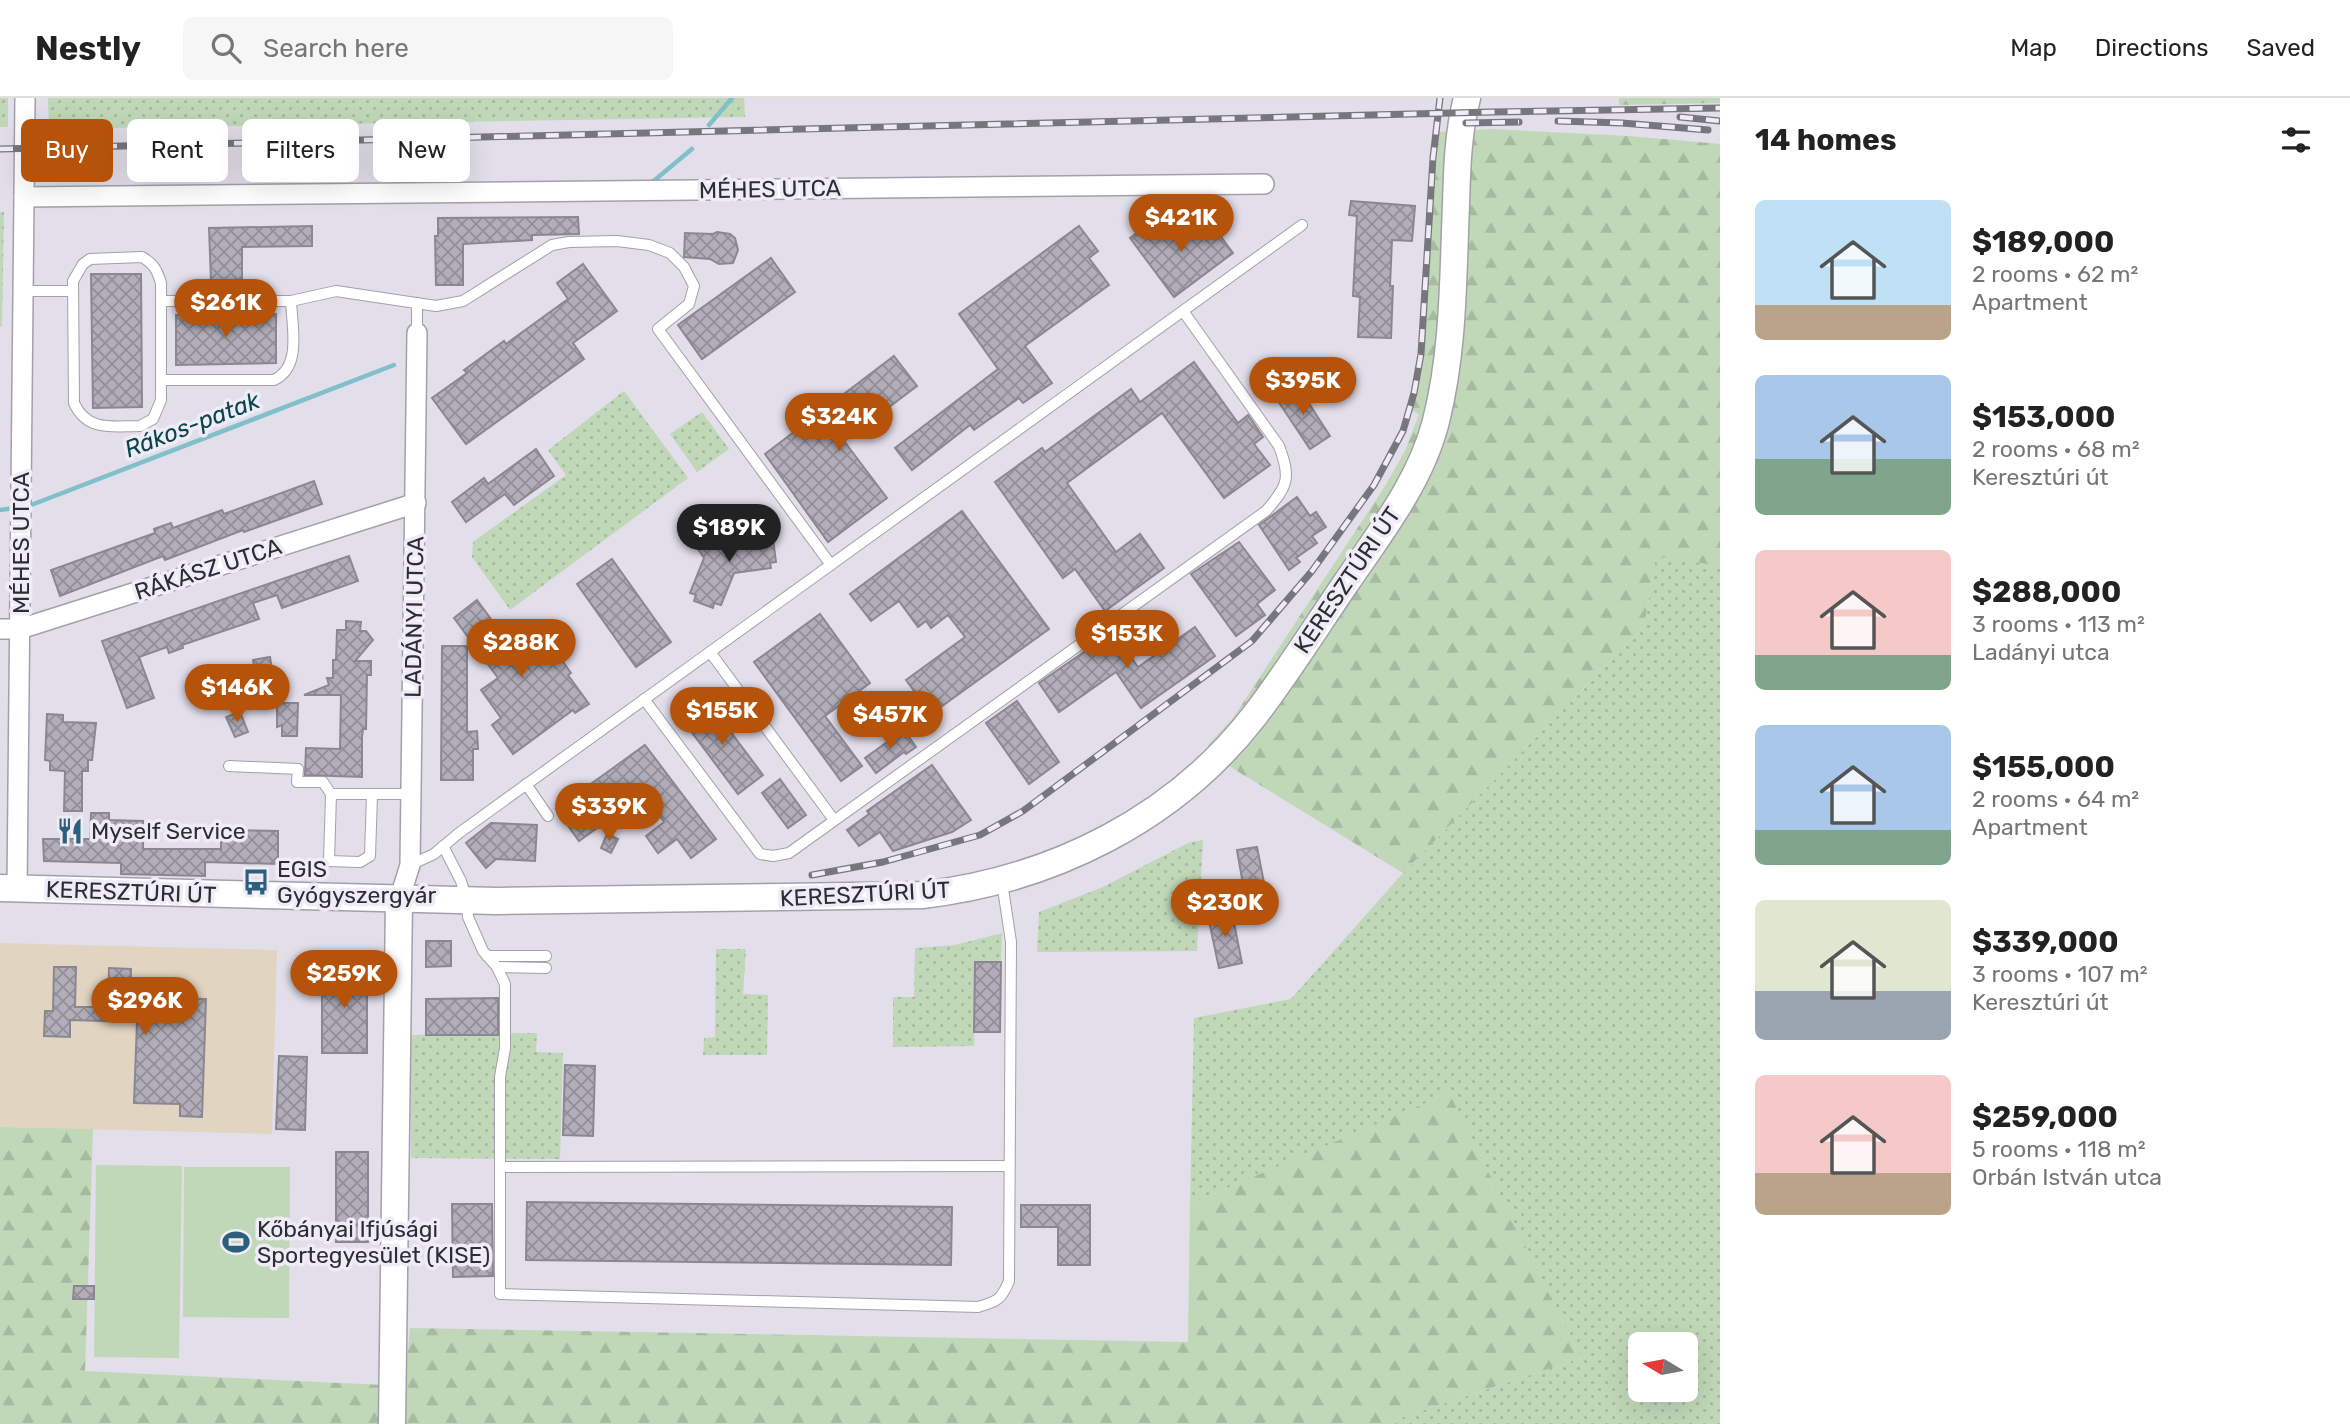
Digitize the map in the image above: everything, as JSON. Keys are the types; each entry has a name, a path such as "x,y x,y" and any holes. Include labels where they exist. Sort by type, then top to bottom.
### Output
{"main road":[{"name":"KERESZTÚRI ÚT","path":"8,889 467,901 922,895 946,892 1037,870 1088,849 1142,820 1184,788 1222,752 1254,716 1392,516 1425,453 1436,423 1449,348 1459,136 1467,98"},
{"path":"393,1424 399,900"}],"street":[{"name":"MÉHES UTCA","path":"8,889 10,629 21,508 25,105"},
{"name":"MÉHES UTCA","path":"24,197 1264,184"},
{"name":"LADÁNYI UTCA","path":"399,900 410,865 417,333"},
{"name":"RÁKÁSZ UTCA","path":"10,629 416,503"}],"lane":[{"path":"410,865 434,854 526,784 1302,225"},
{"path":"160,301 291,301 336,291 436,306 463,301 552,245 569,242 617,242 649,245 670,253 684,267 694,286 689,304 658,329 831,565"},
{"path":"142,257 157,270 161,283 160,301 161,400 153,419 139,426 100,425 86,420 74,403 72,291 77,272 90,259 142,257"},
{"path":"23,291 72,291"},
{"path":"161,380 274,380 282,376 292,361 291,301"},
{"path":"417,303 417,333"},
{"path":"644,699 760,854 773,856 789,853 1266,511 1282,493 1288,479 1286,462 1279,446 1183,311"},
{"path":"710,652 834,820"},
{"path":"229,766 298,769 297,782 323,782 331,794 330,861 360,862 370,856 372,795"},
{"path":"526,784 548,816"},
{"path":"331,794 411,794"},
{"path":"443,846 461,881 468,917 505,984 505,1048 500,1077 499,1294 978,1307 996,1302 1009,1281 1011,942 1001,880"},
{"path":"488,956 546,956"},
{"path":"497,967 546,968"},
{"path":"500,1167 1009,1166"}],"shaded area":[{"path":"0,943 277,950 272,1134 0,1127"}],"green space":[{"path":"0,98 8,98 8,127 0,127"},
{"path":"48,98 744,98 745,117 470,122 470,119 373,119 373,123 359,124 359,119 242,119 242,126 228,126 228,119 127,119 127,128 113,128 113,119 49,119"},
{"path":"1619,98 1720,98 1720,103 1619,105"},
{"path":"1492,129 1720,144 1720,566 1656,556 1644,627 1403,873 1232,768 1208,745 1233,718 1385,486 1405,451 1419,414 1412,411 1420,378 1439,132"},
{"path":"0,212 4,212 0,327"},
{"path":"624,391 688,478 510,610 472,557 473,542 566,475 548,450"},
{"path":"702,412 729,449 697,472 670,434"},
{"path":"1656,555 1720,566 1720,1424 1382,1424 1581,1358 1449,1094 1190,1204 1194,1018 1291,999 1403,873 1644,627"},
{"path":"1203,840 1197,951 1037,952 1039,912 1103,887 1188,843"},
{"path":"1002,933 1001,962 975,962 974,1046 893,1047 893,997 914,997 915,948 955,945"},
{"path":"716,949 746,949 743,994 768,995 767,1055 703,1055 704,1038 715,1037"},
{"path":"537,1033 536,1052 563,1053 560,1159 411,1158 411,1035"},
{"path":"1449,1093 1581,1358 1382,1424 0,1424 0,1127 93,1129 85,1371 405,1386 410,1328 1188,1342 1190,1204"},
{"path":"96,1165 182,1166 179,1358 94,1357"},
{"name":"Kőbányai Ifjúsági Sportegyesület (KISE)","path":"184,1167 290,1167 289,1318 183,1317"}],"building":[{"path":"1351,201 1415,206 1412,241 1392,240 1391,338 1358,337 1360,297 1353,296 1357,216 1349,215"},
{"path":"578,217 579,234 532,235 532,240 463,244 463,285 436,285 435,236 438,236 438,218"},
{"path":"1154,220 1167,238 1185,224 1196,239 1213,226 1233,253 1174,297 1130,238"},
{"path":"312,226 312,246 242,247 242,281 211,281 209,228"},
{"path":"1079,226 1098,251 1089,258 1109,285 1025,346 1052,383 1023,403 1019,398 974,430 970,425 912,470 895,448 998,369 959,314"},
{"path":"685,233 730,234 735,238 738,250 733,263 719,264 710,259 684,257"},
{"path":"771,258 795,292 702,359 678,325"},
{"path":"583,264 617,311 573,343 584,359 466,444 432,398 467,373 464,370 504,341 506,344 568,299 557,283"},
{"path":"91,274 141,274 142,407 93,408"},
{"path":"276,314 276,363 176,365 176,315"},
{"path":"894,356 917,386 844,441 887,498 828,542 765,454"},
{"path":"1194,362 1238,423 1248,415 1263,437 1254,444 1270,465 1224,498 1162,413 1067,483 1116,552 1140,534 1164,568 1105,611 1075,569 1063,578 995,482 1042,448 1045,452 1131,389 1140,402"},
{"path":"1297,385 1330,436 1310,449 1276,398"},
{"path":"536,449 554,476 514,505 505,494 466,522 452,502 484,478 488,484"},
{"path":"314,481 322,504 165,560 163,556 60,596 51,570 155,533 154,529 171,523 173,528 222,510 224,514"},
{"path":"1297,497 1310,516 1316,512 1326,527 1312,536 1317,543 1296,558 1300,562 1289,570 1259,525"},
{"path":"962,511 1049,629 931,714 906,680 965,637 948,615 931,628 926,621 918,627 899,601 871,621 850,594"},
{"path":"725,529 733,540 768,535 768,540 773,539 776,562 770,563 771,568 734,573 721,605 714,603 713,608 694,601 696,595 690,593 704,558 698,549"},
{"path":"1239,542 1275,590 1257,604 1265,615 1236,636 1191,574"},
{"path":"349,556 358,581 282,608 277,595 253,603 259,619 182,645 183,648 169,653 167,647 139,657 154,698 127,708 102,641"},
{"path":"612,559 671,642 636,667 577,584"},
{"path":"477,600 505,638 522,625 539,648 548,641 589,704 575,713 573,710 513,754 492,725 501,718 481,690 498,678 454,618"},
{"path":"820,614 870,683 825,716 862,766 841,781 754,662"},
{"path":"346,621 361,622 360,631 366,631 373,640 355,661 371,661 371,675 367,675 366,729 363,729 362,736 362,777 305,775 306,748 340,749 341,695 304,695 329,685 327,678 333,678 337,630 346,630"},
{"path":"1195,627 1215,656 1141,708 1116,672 1059,712 1039,683 1113,632 1138,667"},
{"path":"442,646 467,646 467,732 477,731 478,749 473,749 473,780 441,780"},
{"path":"270,657 275,688 258,690 253,660"},
{"path":"706,699 763,775 738,794 681,718"},
{"path":"1017,701 1059,762 1029,784 986,723"},
{"path":"298,703 297,736 282,736 282,725 277,727 277,705"},
{"path":"240,712 248,732 235,737 226,717"},
{"path":"47,714 63,715 63,722 96,723 92,760 88,760 88,771 82,771 82,811 64,811 65,771 50,770 50,761 45,760"},
{"path":"904,730 916,747 906,754 904,752 876,773 865,758"},
{"path":"645,745 716,839 691,858 677,839 658,853 646,836 664,822 644,794 579,841 556,809"},
{"path":"932,765 971,820 952,832 893,851 880,832 859,846 847,830 869,814 867,811"},
{"path":"780,779 806,815 788,828 762,793"},
{"path":"91,813 109,813 109,820 143,821 143,849 221,849 221,830 278,831 278,864 205,862 205,876 121,874 121,863 44,861 43,839 90,839"},
{"path":"491,823 537,825 535,861 496,859 486,868 466,843"},
{"path":"607,834 618,839 611,853 601,848"},
{"path":"1257,847 1266,893 1245,896 1237,850"},
{"path":"1231,908 1242,963 1219,968 1209,921 1217,920 1215,911"},
{"path":"426,941 451,941 451,966 426,967"},
{"path":"975,962 1001,962 1000,1032 974,1032"},
{"path":"322,966 367,967 367,1053 322,1053"},
{"path":"54,967 76,967 75,1007 108,1007 109,968 131,969 130,997 206,999 202,1117 180,1116 180,1104 134,1103 137,1022 70,1020 70,1037 44,1036 45,1011 53,1011"},
{"path":"498,998 498,1035 426,1035 426,999"},
{"path":"279,1056 307,1057 305,1130 276,1129"},
{"path":"565,1065 595,1066 593,1136 563,1135"},
{"path":"336,1152 368,1152 368,1242 336,1242"},
{"path":"527,1202 952,1207 951,1265 526,1260"},
{"path":"452,1204 492,1204 493,1276 453,1277"},
{"path":"1021,1205 1090,1205 1090,1265 1058,1265 1058,1227 1021,1227"},
{"path":"74,1286 94,1286 94,1299 73,1299"}],"waterway":[{"name":"Rákos-patak","path":"709,125 732,98"},
{"name":"Rákos-patak","path":"650,184 692,149"},
{"name":"Rákos-patak","path":"26,507 394,365"},
{"name":"Rákos-patak","path":"0,510 14,508"}],"railway":[{"path":"812,875 883,862 980,835 1023,811 1252,641 1312,571 1374,485 1403,431 1414,393 1421,354 1433,158 1440,98"},
{"path":"0,149 1720,108"},
{"path":"1680,117 1720,121"},
{"path":"1558,121 1708,130"},
{"path":"1466,123 1519,122"}],"place":[{"name":"Myself Service","path":"70,831"},
{"name":"EGIS Gyógyszergyár","path":"256,882"},
{"name":"Kőbányai Ifjúsági Sportegyesület (KISE)","path":"236,1242"}]}
